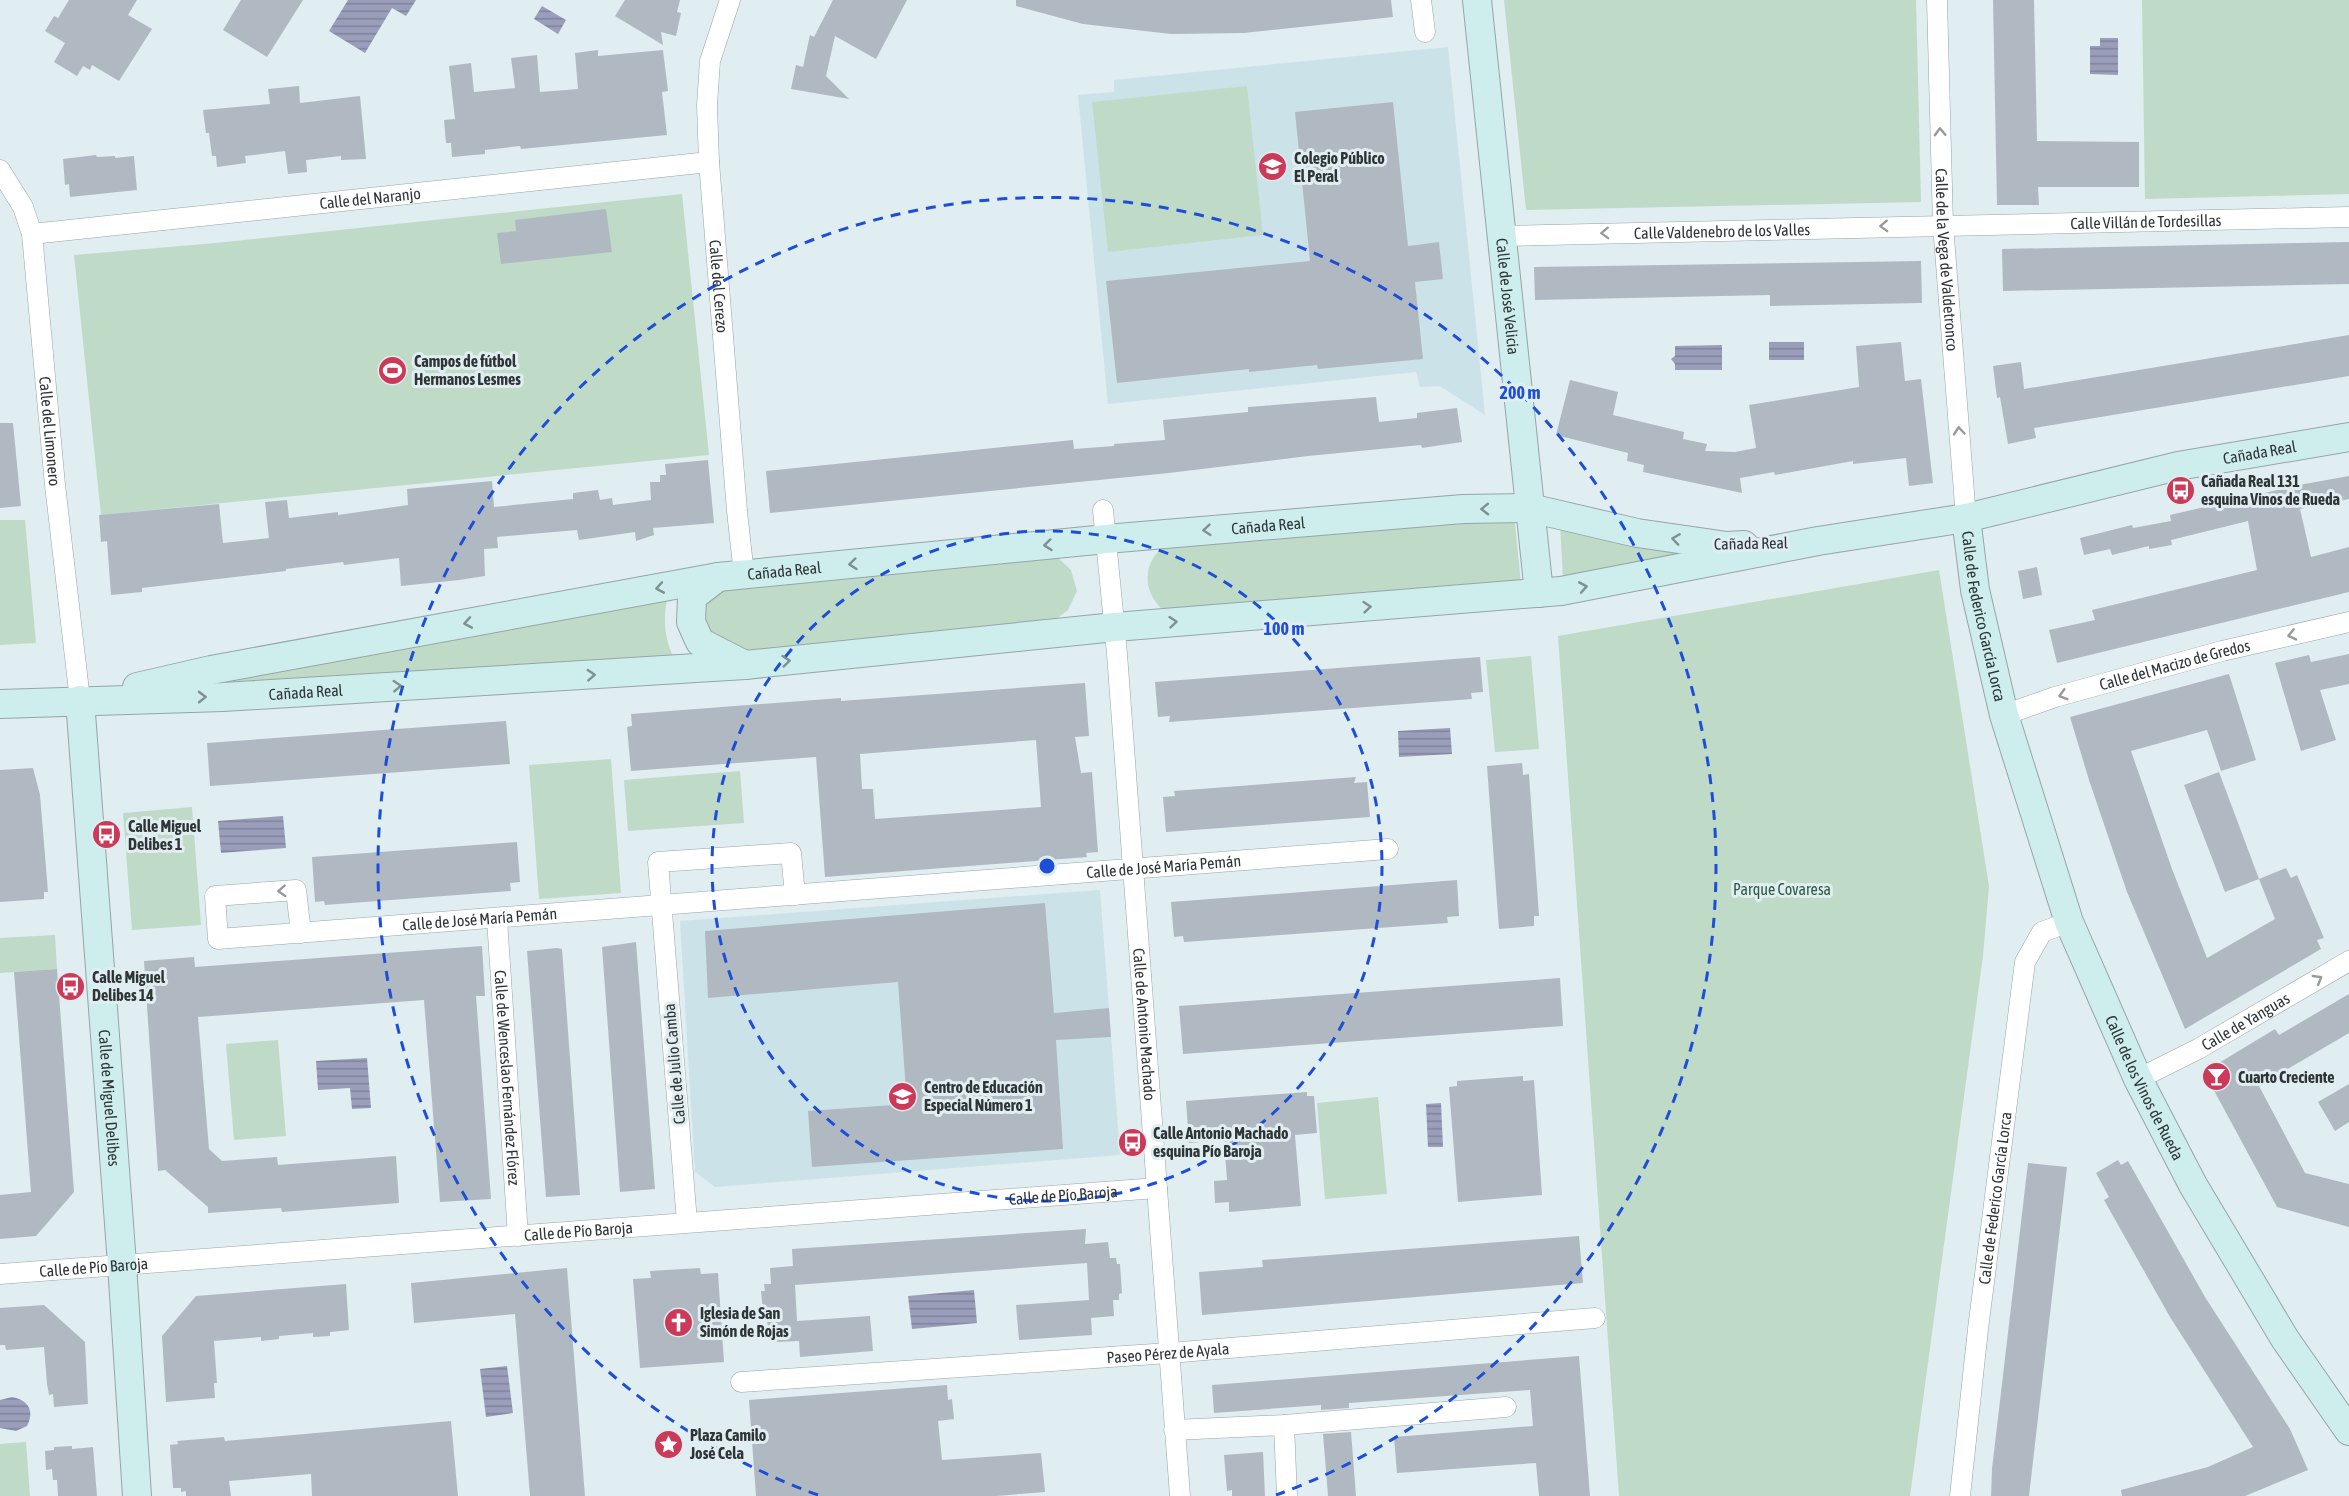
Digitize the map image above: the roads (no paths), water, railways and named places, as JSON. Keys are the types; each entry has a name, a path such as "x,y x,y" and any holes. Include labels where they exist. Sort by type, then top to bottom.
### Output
{"street":[{"name":"Calle del Cerezo","path":"730,0 710,60 707,105 709,162 736,511 731,576"},
{"path":"1421,0 1425,32"},
{"name":"Calle de José Velicia","path":"1477,0 1539,593"},
{"name":"Calle de la Vega de Valdetronco","path":"1937,0 1943,225 1966,518"},
{"name":"Calle del Naranjo","path":"32,234 709,162"},
{"name":"Calle del Limonero","path":"0,170 23,207 32,234 55,485 81,700"},
{"name":"Calle Villán de Tordesillas","path":"1943,225 2349,217"},
{"name":"Calle Valdenebro de los Valles","path":"1502,236 1943,225"},
{"name":"Cañada Real","path":"0,704 223,697 1116,640 1539,593 1586,587 1818,541 1966,518 2178,466 2349,436"},
{"name":"Cañada Real","path":"81,700 211,670 731,576 1106,539 1463,509 1530,508 1637,533 1727,546 1818,541"},
{"name":"Calle de Antonio Machado","path":"1103,510 1116,640 1180,1496"},
{"name":"Calle de Federico García Lorca","path":"1966,518 1975,590 2004,715"},
{"path":"731,576 692,597 691,622 700,642 746,665"},
{"name":"Calle del Macizo de Gredos","path":"2004,715 2055,697 2211,654 2349,622"},
{"name":"Calle de Miguel Delibes","path":"81,700 137,1496"},
{"name":"Calle de los Vinos de Rueda","path":"2004,715 2069,922 2138,1079 2193,1185 2285,1340 2349,1431"},
{"name":"Calle de José María Pemán","path":"301,933 296,890 215,896 218,939 497,919 1388,849"},
{"path":"661,906 657,862 791,853 795,895"},
{"name":"Calle de Julio Camba","path":"661,906 687,1222"},
{"name":"Calle de Wenceslao Fernández Flórez","path":"497,919 518,1236"},
{"name":"Calle de Federico García Lorca","path":"1960,1496 1978,1329 2025,962 2042,932 2069,922"},
{"name":"Calle de Yanguas","path":"2138,1079 2198,1049 2349,962"},
{"name":"Calle de Pío Baroja","path":"0,1274 1157,1188"},
{"name":"Paseo Pérez de Ayala","path":"741,1382 1169,1353 1595,1318"},
{"path":"1174,1430 1284,1425 1506,1407"},
{"path":"1284,1425 1287,1496"}],"water":[{"path":"348,0 416,0 406,16 392,8 365,53 329,31"},
{"path":"542,6 566,20 558,34 534,19"},
{"path":"2100,38 2118,38 2118,75 2090,74 2090,46 2100,46"},
{"path":"1769,342 1804,342 1804,360 1769,360"},
{"path":"1722,345 1722,370 1675,370 1675,364 1671,359 1675,356 1675,346"},
{"path":"1450,728 1452,754 1399,757 1398,731"},
{"path":"283,816 286,848 221,853 218,821"},
{"path":"367,1058 371,1108 352,1109 350,1088 318,1090 316,1061"},
{"path":"1441,1103 1443,1147 1428,1147 1426,1104"},
{"path":"974,1290 977,1323 912,1329 908,1296"},
{"path":"507,1366 513,1413 486,1417 480,1369"},
{"path":"12,1397 26,1403 30,1411 27,1426 16,1431 0,1428 0,1400"}],"place":[{"name":"Colegio Público El Peral","path":"1273,167"},
{"name":"Campos de fútbol Hermanos Lesmes","path":"393,370"},
{"name":"Cañada Real 131 esquina Vinos de Rueda","path":"2180,490"},
{"name":"Calle Miguel Delibes 1","path":"107,835"},
{"name":"Calle Miguel Delibes 14","path":"71,986"},
{"name":"Cuarto Creciente","path":"2217,1077"},
{"name":"Centro de Educación Especial Número 1","path":"903,1096"},
{"name":"Calle Antonio Machado esquina Pío Baroja","path":"1132,1142"},
{"name":"Iglesia de San Simón de Rojas","path":"679,1322"},
{"name":"Plaza Camilo José Cela","path":"669,1444"}],"park label":[{"name":"Parque Covaresa","path":"1782,889"}]}
